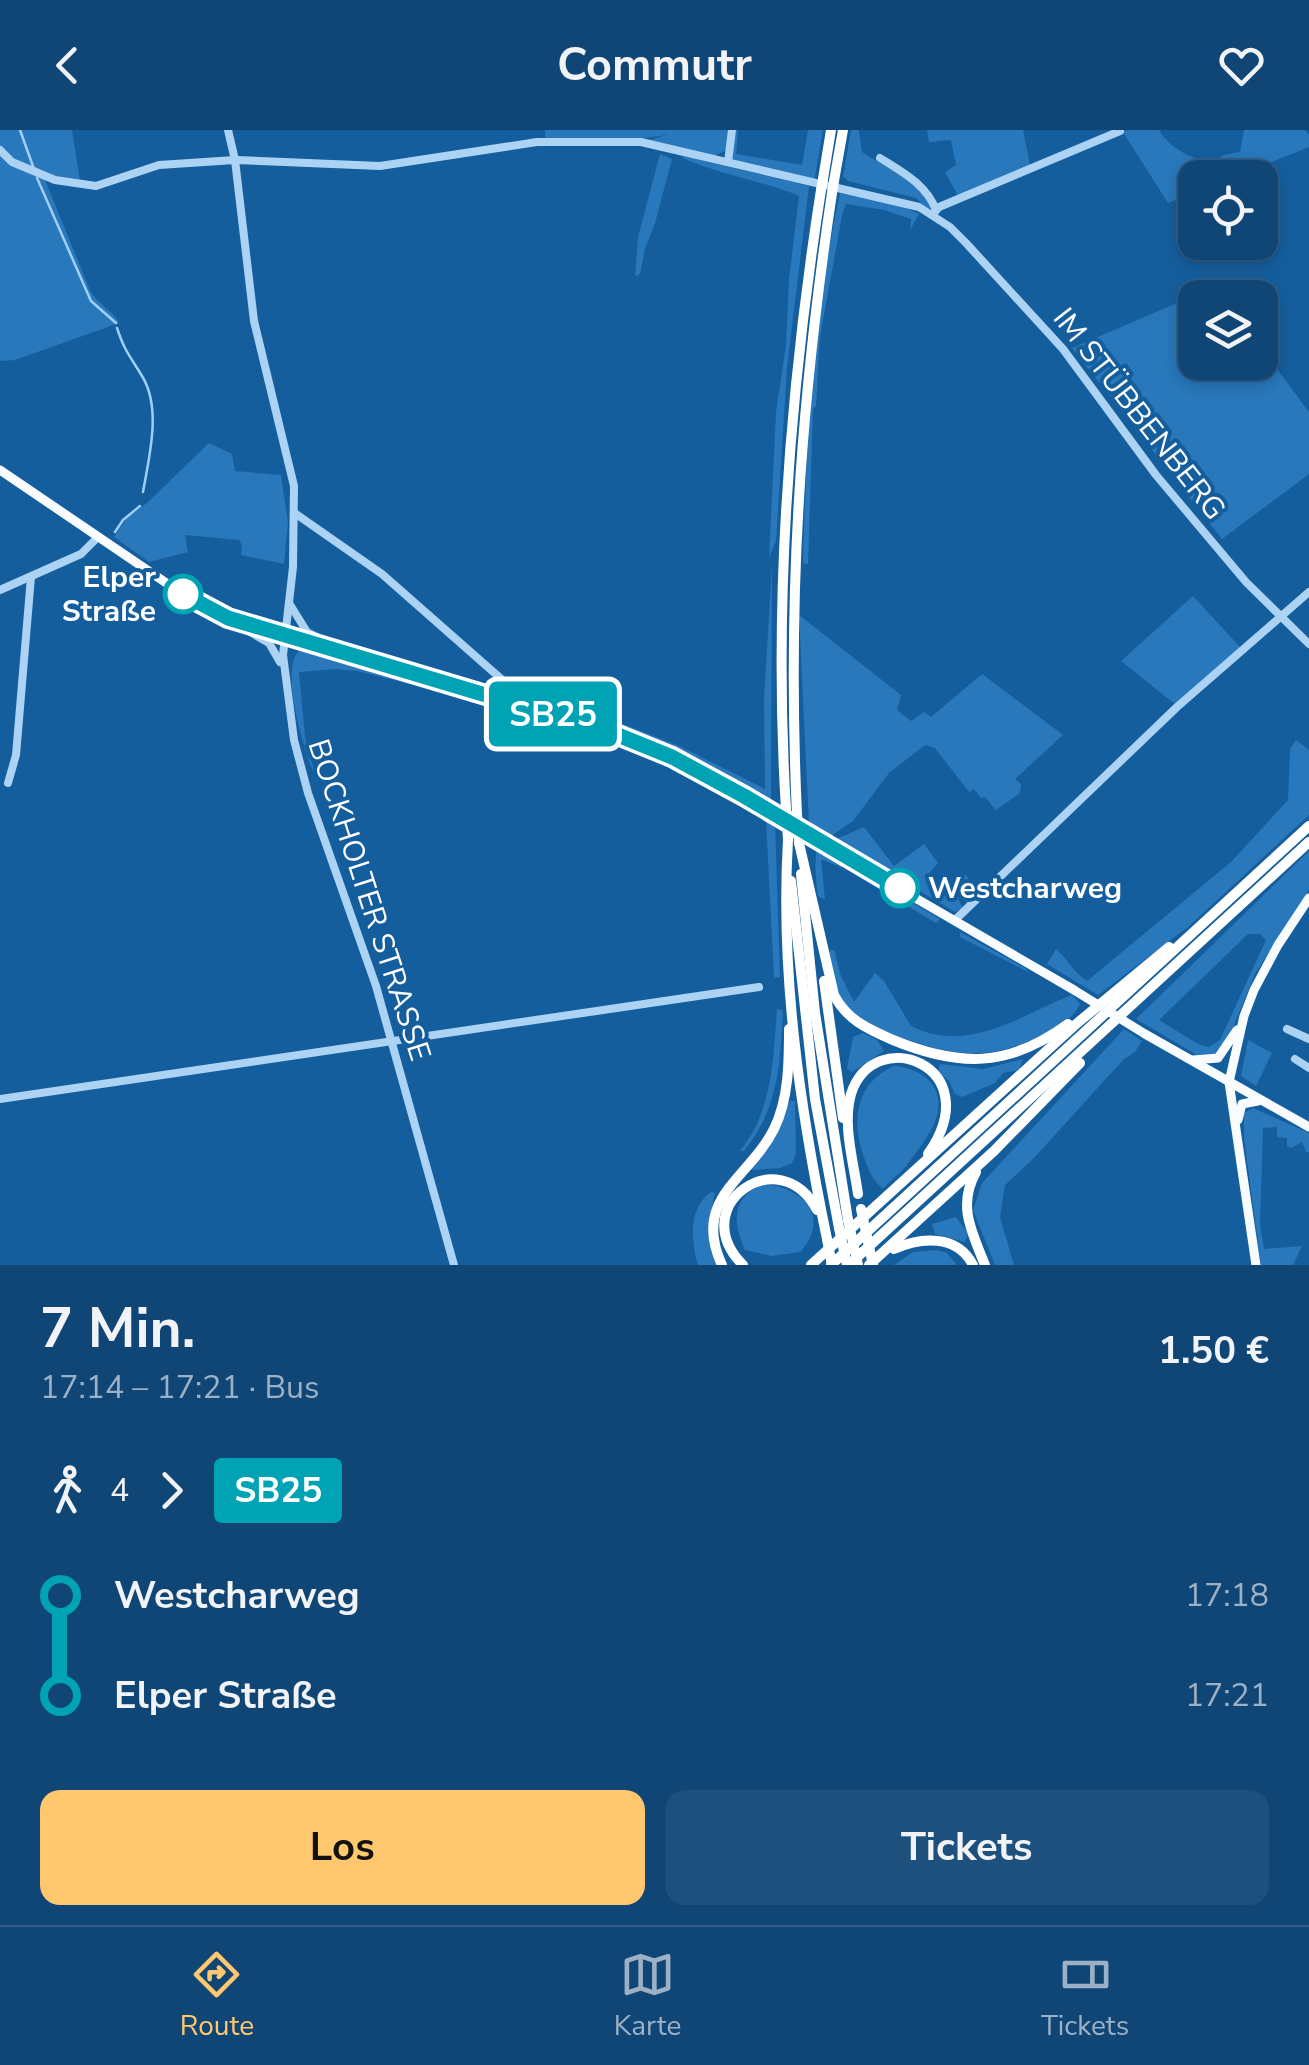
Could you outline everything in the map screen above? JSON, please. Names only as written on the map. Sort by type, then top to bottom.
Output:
[{"type":"highway","points":[[828,185],[831,130]]},
{"type":"highway","points":[[843,130],[828,185],[800,339],[785,511],[782,736],[792,812],[809,1054],[848,1265],[1309,842]]},
{"type":"highway","points":[[794,842],[785,914],[791,1002],[832,1265],[1309,826]]},
{"type":"highway","points":[[794,842],[834,995],[842,1011],[856,1023],[949,1059],[996,1058],[1026,1048],[1061,1029],[1120,988]]},
{"type":"highway","points":[[794,842],[814,1013],[858,1265]]},
{"type":"highway","points":[[808,1265],[1120,988],[1199,927]]},
{"type":"highway","points":[[823,955],[838,1088],[874,1262]]},
{"type":"highway","points":[[722,1265],[714,1245],[714,1215],[730,1183],[775,1126],[785,1094],[791,1002]]},
{"type":"highway","points":[[985,1265],[967,1221],[966,1198],[975,1174],[1113,1024]]},
{"type":"highway","points":[[858,1194],[848,1111],[851,1094],[866,1070],[890,1058],[911,1059],[929,1067],[947,1101],[942,1133],[916,1171]]},
{"type":"highway","points":[[874,1262],[994,1151]]},
{"type":"highway","points":[[742,1265],[725,1242],[723,1227],[730,1204],[753,1182],[792,1182],[812,1200],[823,1222]]},
{"type":"highway","points":[[874,1262],[911,1242],[930,1239],[951,1244],[964,1252],[973,1265]]},
{"type":"main road","points":[[0,470],[181,593],[228,618],[546,712],[672,757],[1261,1101],[1308,1124]]},
{"type":"main road","points":[[1190,1060],[1218,1058],[1244,1016],[1278,944],[1309,898]]},
{"type":"main road","points":[[1244,1016],[1229,1082],[1256,1265]]},
{"type":"main road","points":[[1238,1156],[1238,1110],[1246,1102],[1261,1101]]},
{"type":"street","name":"BOCKHOLTER STRASSE","points":[[228,130],[235,160],[250,300],[288,460],[296,514],[283,672],[294,740],[308,792],[376,986],[454,1265]]},
{"type":"street","points":[[728,162],[732,130]]},
{"type":"street","points":[[934,212],[1120,131]]},
{"type":"street","name":"IM STÜBBENBERG","points":[[0,150],[12,162],[54,180],[87,186],[158,165],[235,160],[380,166],[537,142],[641,142],[906,202],[934,212],[1063,349],[1156,476],[1246,582],[1309,644]]},
{"type":"street","name":"IM STÜBBENBERG","points":[[880,158],[915,181],[928,195],[934,212]]},
{"type":"street","points":[[296,514],[382,574],[507,684],[548,686],[546,712]]},
{"type":"street","points":[[0,590],[80,554],[98,538]]},
{"type":"street","points":[[8,783],[16,755],[31,576]]},
{"type":"street","points":[[955,920],[1177,707],[1278,615],[1309,592]]},
{"type":"street","points":[[289,603],[307,632],[341,653]]},
{"type":"street","points":[[228,618],[269,643],[283,672]]},
{"type":"street","points":[[0,1099],[759,987]]},
{"type":"street","points":[[1287,1029],[1309,1038]]},
{"type":"street","points":[[1295,1059],[1309,1068]]},
{"type":"shaded area","points":[[0,130],[72,130],[80,181],[43,175],[90,290],[119,323],[15,360],[0,361]]},
{"type":"shaded area","points":[[545,130],[729,130],[727,150],[714,156],[647,141],[669,134],[545,140]]},
{"type":"shaded area","points":[[734,130],[738,130],[736,154],[802,165],[808,130],[823,130],[814,182],[731,161]]},
{"type":"shaded area","points":[[851,130],[859,130],[862,152],[917,186],[932,203],[929,210],[916,198],[848,181],[843,176]]},
{"type":"shaded area","points":[[927,130],[1023,130],[1030,165],[958,196],[945,172],[956,165],[951,140],[929,142]]},
{"type":"shaded area","points":[[1159,130],[1169,143],[1201,160],[1178,160],[1178,199],[1168,203],[1123,132]]},
{"type":"shaded area","points":[[1244,130],[1305,130],[1309,147],[1276,160],[1217,160],[1240,152]]},
{"type":"shaded area","points":[[660,154],[672,159],[640,274],[635,276],[638,237]]},
{"type":"shaded area","points":[[683,156],[809,186],[787,368],[776,541],[769,557],[776,412],[799,196],[711,169]]},
{"type":"shaded area","points":[[840,193],[902,206],[919,214],[910,230],[911,219],[884,210],[846,204],[842,215],[820,337],[813,409],[808,564],[803,563],[813,377]]},
{"type":"shaded area","points":[[1178,303],[1178,380],[1278,380],[1278,370],[1309,412],[1309,474],[1222,539],[1072,348]]},
{"type":"shaded area","points":[[209,443],[232,454],[235,471],[281,475],[288,522],[284,564],[241,555],[239,540],[185,535],[188,552],[149,562],[114,537],[127,518]]},
{"type":"shaded area","points":[[772,564],[771,801],[656,740],[611,725],[610,719],[677,745],[765,789],[764,699]]},
{"type":"shaded area","points":[[1193,596],[1240,647],[1176,705],[1121,661]]},
{"type":"shaded area","points":[[799,615],[901,695],[897,710],[911,721],[924,712],[931,717],[982,674],[1063,735],[1015,779],[1021,784],[1020,793],[996,810],[974,789],[969,792],[935,748],[925,745],[889,773],[853,821],[831,836],[809,824]]},
{"type":"shaded area","points":[[300,650],[508,708],[357,671],[299,672],[305,737],[318,784],[301,736],[293,694],[294,660]]},
{"type":"shaded area","points":[[1296,740],[1309,750],[1309,815],[1188,927],[1098,995],[1047,964],[1056,949],[1087,981],[1231,862],[1288,800],[1290,749]]},
{"type":"shaded area","points":[[766,820],[775,824],[780,977],[774,978]]},
{"type":"shaded area","points":[[864,827],[894,866],[924,844],[938,863],[929,873],[947,891],[965,874],[980,892],[967,904],[961,896],[958,899],[963,908],[955,912],[834,840]]},
{"type":"shaded area","points":[[817,848],[842,863],[842,868],[821,859],[825,900],[818,896]]},
{"type":"shaded area","points":[[1309,851],[1309,890],[1255,974],[1218,1053],[1197,1055],[1136,1019]],"holes":[[[1248,934],[1260,934],[1266,940],[1220,1040],[1209,1047],[1198,1044],[1159,1020]]]},
{"type":"shaded area","points":[[854,869],[940,919],[936,923],[854,874]]},
{"type":"shaded area","points":[[960,932],[1025,968],[1030,973],[960,937]]},
{"type":"shaded area","points":[[831,950],[854,1002],[875,973],[911,1026],[932,1034],[953,1036],[994,1029],[1072,995],[1080,1004],[1061,1024],[1029,1041],[980,1053],[947,1051],[882,1031],[856,1016],[837,988],[828,954]]},
{"type":"shaded area","points":[[777,1009],[783,1010],[776,1085],[756,1135],[740,1151],[765,1101]]},
{"type":"shaded area","points":[[1124,1029],[1142,1041],[1135,1052],[1005,1185],[1000,1217],[1014,1265],[995,1265],[973,1210],[982,1183]]},
{"type":"shaded area","points":[[863,1033],[877,1040],[884,1051],[852,1072],[847,1069],[853,1037]]},
{"type":"shaded area","points":[[1248,1040],[1272,1053],[1256,1086],[1241,1076]]},
{"type":"shaded area","points":[[1023,1059],[1019,1070],[1003,1073],[995,1083],[962,1097],[938,1072],[940,1064],[983,1069]]},
{"type":"shaded area","points":[[894,1066],[914,1071],[930,1081],[939,1108],[923,1143],[883,1189],[865,1159],[859,1141],[858,1115],[860,1102],[872,1081]]},
{"type":"shaded area","points":[[790,1101],[795,1101],[796,1154],[792,1163],[752,1170]]},
{"type":"shaded area","points":[[1253,1108],[1309,1133],[1306,1152],[1302,1142],[1287,1146],[1287,1138],[1277,1137],[1277,1127],[1263,1128],[1260,1224],[1264,1249],[1302,1246],[1293,1265],[1261,1265],[1244,1139],[1244,1113]]},
{"type":"shaded area","points":[[761,1184],[789,1190],[808,1205],[813,1226],[800,1252],[772,1256],[745,1250],[737,1212],[744,1197]]},
{"type":"shaded area","points":[[711,1192],[715,1193],[710,1239],[717,1265],[698,1265],[693,1236],[695,1216]]},
{"type":"shaded area","points":[[956,1217],[968,1234],[965,1242],[935,1234],[932,1224]]},
{"type":"shaded area","points":[[913,1252],[947,1253],[957,1265],[894,1265]]},
{"type":"waterway","points":[[20,130],[34,169]]},
{"type":"waterway","points":[[37,178],[91,301],[116,323]]},
{"type":"waterway","points":[[117,328],[148,389],[151,403],[151,448],[143,492]]},
{"type":"waterway","points":[[115,532],[140,506]]},
{"type":"bus line","name":"SB25","points":[[183,594],[228,618],[564,716],[672,757],[900,888]]},
{"type":"place","name":"Elper Straße","points":[[183,594]]},
{"type":"place","name":"Westcharweg","points":[[900,888]]}]
